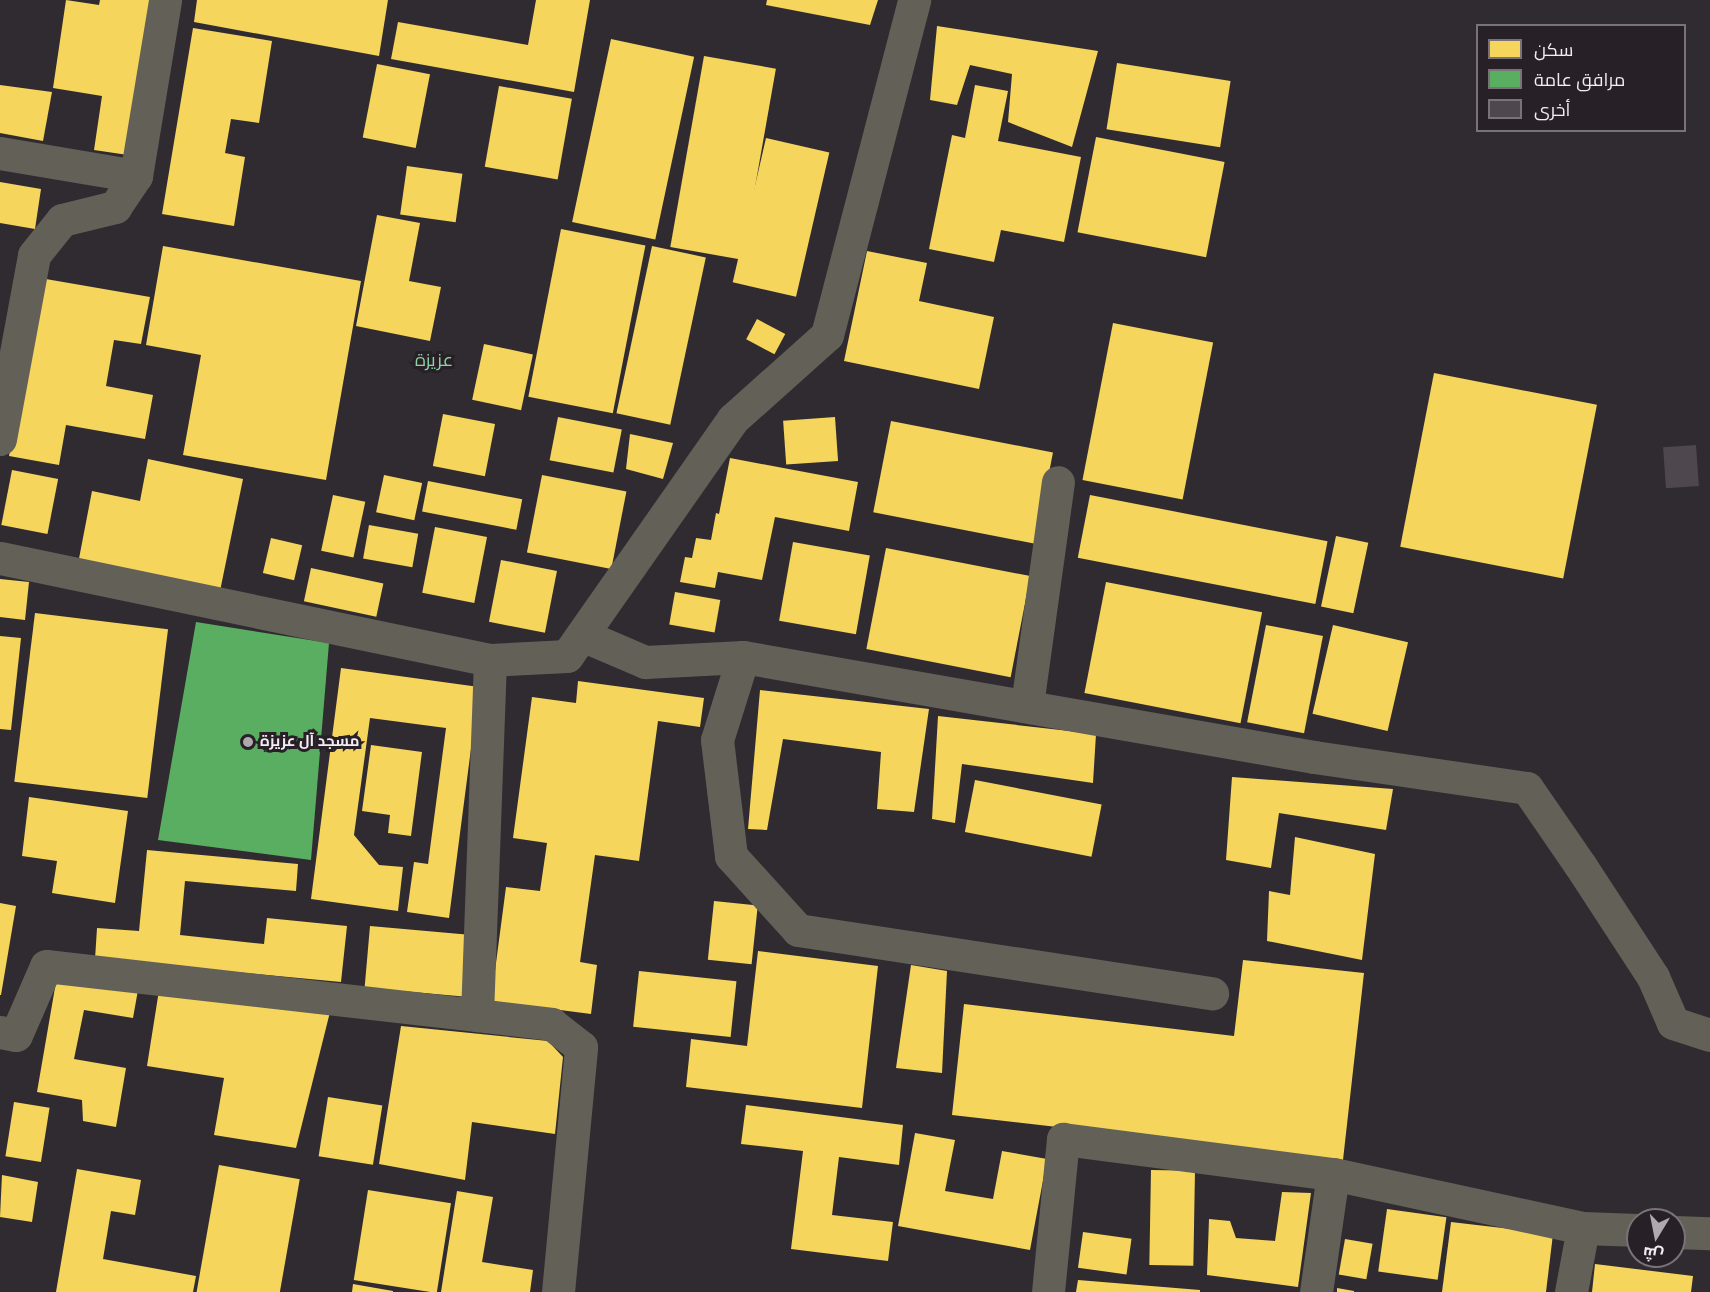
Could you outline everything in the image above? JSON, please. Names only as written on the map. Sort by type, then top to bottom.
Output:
[{"type":"street","points":[[0,439],[34,255],[62,220],[115,207],[136,176],[165,0]]},
{"type":"street","points":[[0,558],[490,660],[567,657],[733,418],[828,335],[914,0]]},
{"type":"street","points":[[0,153],[136,176]]},
{"type":"street","points":[[1026,705],[1058,482]]},
{"type":"street","points":[[582,636],[645,662],[743,657],[1314,757],[1527,788],[1653,977],[1673,1023],[1710,1035]]},
{"type":"street","points":[[743,657],[717,740],[731,856],[798,930],[1212,993]]},
{"type":"street","points":[[477,1015],[490,660]]},
{"type":"street","points":[[0,1032],[16,1035],[46,966],[552,1024],[581,1047],[558,1292]]},
{"type":"street","points":[[1048,1292],[1063,1139],[1333,1174],[1582,1227],[1626,1229]]},
{"type":"street","points":[[1316,1292],[1333,1174]]},
{"type":"street","points":[[1570,1292],[1582,1227]]},
{"type":"street","points":[[1686,1232],[1710,1233]]},
{"type":"building: سكن","points":[[66,0],[99,5],[100,0],[151,0],[128,155],[94,150],[102,96],[53,88]]},
{"type":"building: سكن","points":[[197,0],[388,0],[379,56],[194,22]]},
{"type":"building: سكن","points":[[536,0],[590,0],[574,92],[391,59],[398,22],[528,45]]},
{"type":"building: سكن","points":[[767,0],[878,0],[870,25],[766,5]]},
{"type":"building: سكن","points":[[937,26],[1098,51],[1072,147],[1008,122],[1012,74],[970,65],[957,105],[930,100]]},
{"type":"building: سكن","points":[[193,28],[272,41],[259,123],[231,119],[225,153],[245,157],[234,226],[162,214]]},
{"type":"building: سكن","points":[[611,39],[694,57],[655,240],[572,222]]},
{"type":"building: سكن","points":[[704,56],[776,69],[742,260],[670,247]]},
{"type":"building: سكن","points":[[1117,63],[1231,81],[1220,147],[1107,129]]},
{"type":"building: سكن","points":[[377,64],[430,74],[416,148],[363,138]]},
{"type":"building: سكن","points":[[0,85],[52,92],[43,141],[0,133]]},
{"type":"building: سكن","points":[[975,85],[1008,91],[998,141],[1081,157],[1064,242],[1001,230],[994,262],[929,249],[952,135],[965,138]]},
{"type":"building: سكن","points":[[499,86],[572,99],[558,180],[485,167]]},
{"type":"building: سكن","points":[[1096,137],[1225,162],[1206,257],[1077,232]]},
{"type":"building: سكن","points":[[766,138],[829,153],[796,297],[733,282]]},
{"type":"building: سكن","points":[[407,166],[462,174],[456,222],[400,215]]},
{"type":"building: سكن","points":[[0,182],[41,189],[35,229],[0,223]]},
{"type":"building: سكن","points":[[377,215],[420,223],[409,281],[441,287],[430,341],[356,326]]},
{"type":"building: سكن","points":[[561,229],[645,245],[613,413],[528,397]]},
{"type":"building: سكن","points":[[163,246],[361,281],[326,480],[183,455],[201,355],[146,345]]},
{"type":"building: سكن","points":[[652,246],[706,257],[670,425],[616,413]]},
{"type":"building: سكن","points":[[867,251],[927,263],[919,301],[994,317],[979,389],[844,361]]},
{"type":"building: سكن","points":[[40,278],[150,297],[141,344],[114,340],[106,386],[153,395],[145,439],[66,425],[59,465],[9,456]]},
{"type":"building: سكن","points":[[757,319],[785,334],[774,354],[746,339]]},
{"type":"building: سكن","points":[[1113,323],[1213,342],[1183,500],[1082,480]]},
{"type":"building: سكن","points":[[484,344],[533,354],[521,410],[472,400]]},
{"type":"building: سكن","points":[[1434,373],[1597,405],[1563,578],[1400,547]]},
{"type":"building: سكن","points":[[443,414],[495,424],[485,476],[433,466]]},
{"type":"building: سكن","points":[[558,417],[622,429],[613,473],[550,460]]},
{"type":"building: سكن","points":[[835,417],[838,461],[786,465],[783,421]]},
{"type":"building: سكن","points":[[891,421],[1053,452],[1035,544],[873,512]]},
{"type":"building: سكن","points":[[630,434],[673,443],[663,479],[626,469]]},
{"type":"building: سكن","points":[[730,458],[858,482],[849,531],[775,517],[762,580],[718,572],[715,588],[680,582],[685,557],[692,558],[696,538],[711,540],[716,513],[719,514]]},
{"type":"building: سكن","points":[[148,459],[243,479],[219,596],[77,569],[92,491],[140,501]]},
{"type":"building: سكن","points":[[12,470],[58,479],[47,534],[1,525]]},
{"type":"building: سكن","points":[[384,475],[422,483],[414,520],[376,512]]},
{"type":"building: سكن","points":[[542,475],[626,491],[611,569],[527,553]]},
{"type":"building: سكن","points":[[428,481],[522,499],[516,530],[422,511]]},
{"type":"building: سكن","points":[[333,495],[365,502],[353,558],[321,551]]},
{"type":"building: سكن","points":[[1090,495],[1328,541],[1315,604],[1078,558]]},
{"type":"building: سكن","points":[[369,525],[418,534],[412,567],[363,558]]},
{"type":"building: سكن","points":[[435,527],[487,537],[474,603],[422,593]]},
{"type":"building: سكن","points":[[1336,536],[1368,543],[1353,613],[1321,606]]},
{"type":"building: سكن","points":[[271,538],[302,545],[294,580],[263,573]]},
{"type":"building: سكن","points":[[793,542],[870,556],[856,634],[779,621]]},
{"type":"building: سكن","points":[[886,548],[1030,576],[1011,677],[866,649]]},
{"type":"building: سكن","points":[[501,560],[557,571],[545,633],[489,622]]},
{"type":"building: سكن","points":[[311,568],[383,583],[376,617],[304,601]]},
{"type":"building: سكن","points":[[0,579],[29,582],[25,620],[0,617]]},
{"type":"building: سكن","points":[[1106,582],[1262,612],[1241,723],[1084,693]]},
{"type":"building: سكن","points":[[675,592],[720,600],[715,632],[669,624]]},
{"type":"building: سكن","points":[[35,613],[168,629],[147,798],[14,782]]},
{"type":"building: سكن","points":[[1266,625],[1323,636],[1304,733],[1247,722]]},
{"type":"building: سكن","points":[[1333,625],[1408,642],[1388,731],[1313,714]]},
{"type":"building: سكن","points":[[0,636],[21,638],[11,730],[0,729]]},
{"type":"building: سكن","points":[[341,668],[479,687],[449,918],[407,912],[414,862],[428,864],[446,728],[370,718],[354,835],[379,865],[403,867],[398,911],[311,899]]},
{"type":"building: سكن","points":[[578,681],[704,698],[700,727],[658,721],[639,861],[595,855],[580,962],[597,965],[591,1014],[491,1001],[506,887],[540,891],[547,843],[513,838],[532,697],[576,703]]},
{"type":"building: سكن","points":[[760,690],[929,709],[914,812],[877,809],[881,752],[783,739],[767,830],[748,829]]},
{"type":"building: سكن","points":[[938,716],[1096,734],[1093,783],[962,764],[955,823],[932,819]]},
{"type":"building: سكن","points":[[371,745],[422,752],[411,836],[388,833],[390,815],[362,811]]},
{"type":"building: سكن","points":[[1232,777],[1393,789],[1386,830],[1279,813],[1271,868],[1226,860]]},
{"type":"building: سكن","points":[[975,780],[1102,805],[1092,857],[965,832]]},
{"type":"building: سكن","points":[[29,797],[128,811],[115,903],[52,893],[57,861],[22,856]]},
{"type":"building: سكن","points":[[1295,837],[1375,854],[1362,960],[1267,941],[1269,891],[1290,895]]},
{"type":"building: سكن","points":[[147,850],[298,864],[296,891],[185,881],[180,935],[264,944],[267,918],[347,926],[341,982],[95,959],[97,928],[139,931]]},
{"type":"building: سكن","points":[[714,901],[758,906],[752,964],[708,960]]},
{"type":"building: سكن","points":[[0,903],[16,906],[1,995],[0,995]]},
{"type":"building: سكن","points":[[370,926],[469,935],[463,996],[365,988]]},
{"type":"building: سكن","points":[[758,951],[878,966],[862,1108],[686,1087],[691,1039],[747,1046]]},
{"type":"building: سكن","points":[[1243,960],[1364,973],[1343,1160],[952,1115],[964,1004],[1234,1036]]},
{"type":"building: سكن","points":[[911,965],[947,971],[942,1073],[896,1068]]},
{"type":"building: سكن","points":[[639,971],[736,981],[731,1037],[633,1027]]},
{"type":"building: سكن","points":[[57,976],[138,990],[133,1018],[84,1010],[74,1059],[126,1068],[116,1127],[83,1121],[82,1100],[37,1092]]},
{"type":"building: سكن","points":[[160,984],[330,1012],[296,1148],[214,1135],[224,1078],[147,1066]]},
{"type":"building: سكن","points":[[401,1026],[548,1041],[563,1057],[555,1134],[472,1122],[465,1180],[379,1164]]},
{"type":"building: سكن","points":[[328,1097],[382,1106],[373,1165],[319,1156]]},
{"type":"building: سكن","points":[[14,1102],[50,1108],[41,1162],[5,1156]]},
{"type":"building: سكن","points":[[746,1105],[903,1125],[899,1165],[839,1157],[832,1215],[893,1222],[888,1261],[791,1249],[803,1151],[741,1144]]},
{"type":"building: سكن","points":[[915,1133],[955,1140],[945,1191],[993,1199],[1002,1151],[1047,1159],[1030,1250],[898,1226]]},
{"type":"building: سكن","points":[[219,1165],[300,1179],[280,1292],[197,1292]]},
{"type":"building: سكن","points":[[77,1169],[141,1180],[135,1215],[111,1211],[103,1259],[196,1276],[193,1292],[56,1292]]},
{"type":"building: سكن","points":[[1151,1170],[1195,1171],[1193,1266],[1149,1265]]},
{"type":"building: سكن","points":[[2,1175],[38,1182],[32,1222],[0,1217]]},
{"type":"building: سكن","points":[[368,1190],[451,1203],[437,1292],[354,1280]]},
{"type":"building: سكن","points":[[457,1191],[493,1197],[482,1262],[533,1270],[530,1292],[441,1292]]},
{"type":"building: سكن","points":[[1282,1192],[1311,1193],[1298,1287],[1207,1275],[1209,1219],[1230,1221],[1236,1238],[1275,1241]]},
{"type":"building: سكن","points":[[1387,1209],[1446,1217],[1438,1280],[1378,1271]]},
{"type":"building: سكن","points":[[1451,1222],[1553,1234],[1546,1292],[1442,1292]]},
{"type":"building: سكن","points":[[1083,1232],[1132,1239],[1127,1274],[1078,1268]]},
{"type":"building: سكن","points":[[1345,1239],[1373,1244],[1366,1279],[1339,1274]]},
{"type":"building: سكن","points":[[1595,1264],[1693,1276],[1691,1292],[1592,1292]]},
{"type":"building: سكن","points":[[1078,1280],[1200,1290],[1200,1292],[1076,1292]]},
{"type":"building: سكن","points":[[353,1284],[393,1291],[393,1292],[352,1292]]},
{"type":"building: سكن","points":[[1337,1288],[1354,1291],[1354,1292],[1337,1292]]},
{"type":"building: مرافق عامة","name":"مسجد آل عزيزة","points":[[196,622],[329,643],[311,860],[158,840]]},
{"type":"building: أخرى","points":[[1696,445],[1699,486],[1666,488],[1663,447]]},
{"type":"place","name":"مسجد آل عزيزة","points":[[248,742]]},
{"type":"district","name":"عزيزة","points":[[434,360]]}]
